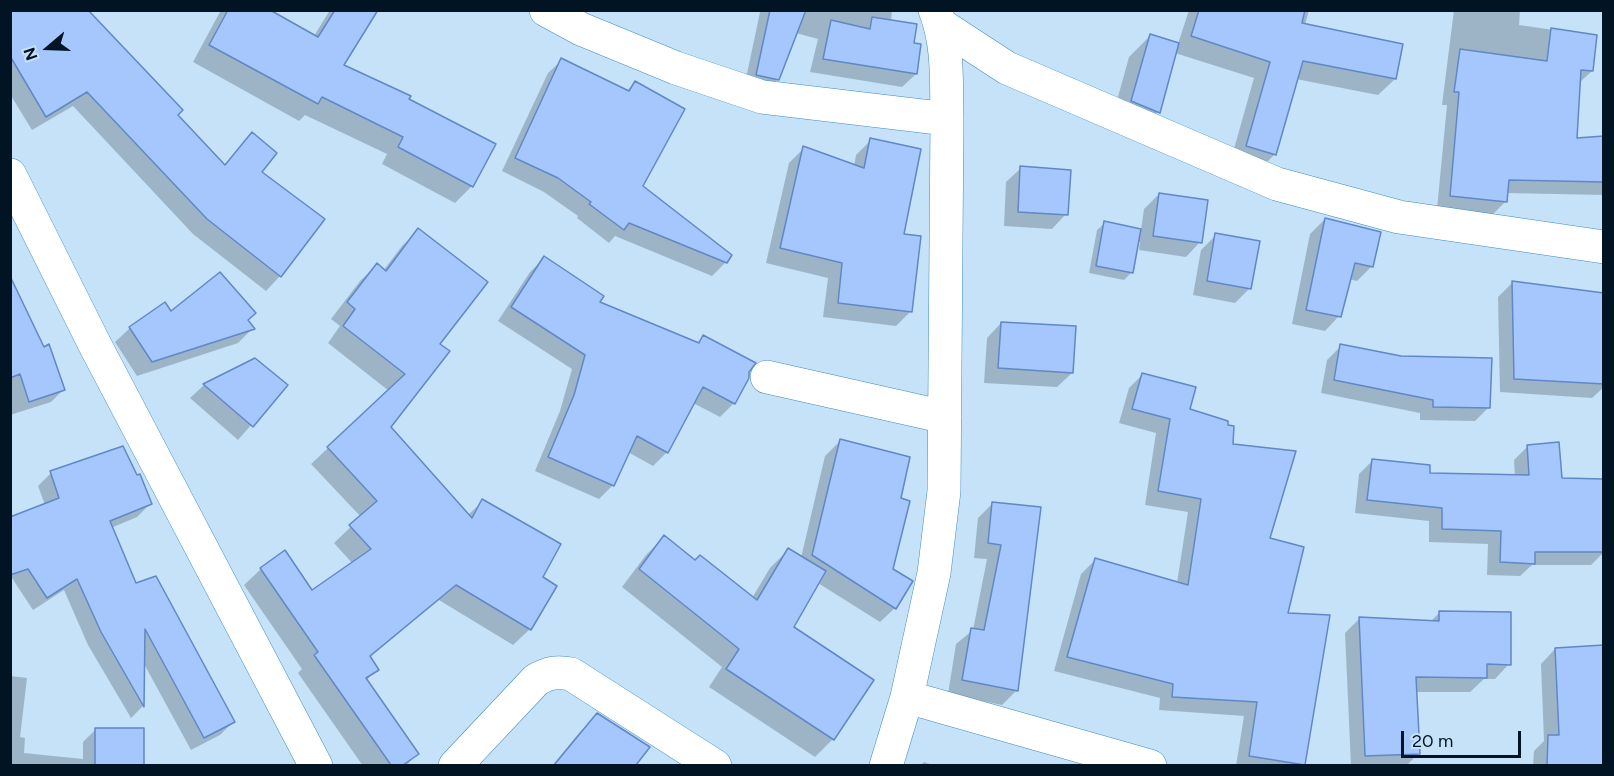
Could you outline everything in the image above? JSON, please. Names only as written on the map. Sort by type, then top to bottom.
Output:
[{"type":"street","points":[[546,10],[581,29],[676,68],[762,97],[947,119]]},
{"type":"street","points":[[886,765],[908,697],[934,573],[945,491],[947,119],[946,60],[938,17]]},
{"type":"street","points":[[938,17],[1007,68],[1277,184],[1399,217],[1604,247]]},
{"type":"street","points":[[10,175],[95,345],[316,765]]},
{"type":"street","points":[[767,377],[945,417]]},
{"type":"street","points":[[455,765],[536,680],[559,671],[571,674],[715,765]]},
{"type":"street","points":[[908,697],[1150,765]]},
{"type":"building","points":[[10,10],[88,10],[183,110],[178,115],[225,165],[252,132],[277,153],[262,172],[325,219],[281,277],[207,219],[87,92],[46,117],[10,56]]},
{"type":"building","points":[[228,10],[270,10],[318,37],[335,10],[378,10],[344,65],[411,96],[409,99],[496,144],[473,187],[398,147],[403,137],[322,97],[318,104],[209,45]]},
{"type":"building","points":[[770,10],[806,10],[779,80],[756,75]]},
{"type":"building","points":[[1199,10],[1305,10],[1302,23],[1403,44],[1396,79],[1303,61],[1276,155],[1246,146],[1270,62],[1191,36]]},
{"type":"building","points":[[872,17],[917,24],[914,43],[921,44],[917,74],[823,59],[831,20],[870,29]]},
{"type":"building","points":[[1551,28],[1597,35],[1593,71],[1581,70],[1577,138],[1604,136],[1604,182],[1509,180],[1507,202],[1450,196],[1459,92],[1454,92],[1460,49],[1547,61]]},
{"type":"building","points":[[1150,34],[1179,43],[1160,113],[1131,101]]},
{"type":"building","points":[[561,58],[629,91],[635,81],[685,109],[643,186],[732,255],[727,263],[629,223],[624,230],[558,178],[515,158]]},
{"type":"building","points":[[870,138],[921,149],[904,234],[921,236],[912,312],[838,303],[842,263],[780,248],[803,146],[864,168]]},
{"type":"building","points":[[1020,166],[1071,170],[1068,215],[1018,212]]},
{"type":"building","points":[[1159,193],[1208,200],[1202,243],[1153,236]]},
{"type":"building","points":[[1325,218],[1381,232],[1373,267],[1355,263],[1341,317],[1306,310]]},
{"type":"building","points":[[1104,221],[1141,229],[1133,273],[1096,266]]},
{"type":"building","points":[[418,228],[488,282],[440,344],[450,351],[391,427],[472,518],[482,499],[561,544],[543,577],[557,586],[531,630],[456,585],[370,656],[379,670],[366,678],[419,754],[403,765],[391,765],[314,655],[318,652],[260,568],[285,550],[312,590],[371,549],[349,525],[377,501],[327,447],[405,374],[343,326],[355,309],[347,302],[377,263],[386,271]]},
{"type":"building","points":[[1215,233],[1260,241],[1251,289],[1207,281]]},
{"type":"building","points":[[544,256],[604,296],[600,302],[699,343],[703,335],[756,363],[749,372],[749,378],[735,404],[703,387],[668,453],[637,436],[614,486],[548,457],[574,395],[585,355],[511,307]]},
{"type":"building","points":[[220,272],[256,313],[248,320],[255,329],[152,362],[129,327],[165,302],[171,311]]},
{"type":"building","points":[[10,276],[44,347],[49,344],[65,390],[29,402],[20,374],[10,378]]},
{"type":"building","points":[[1512,281],[1604,293],[1604,384],[1514,379]]},
{"type":"building","points":[[1001,322],[1076,326],[1073,373],[998,368]]},
{"type":"building","points":[[1340,344],[1401,356],[1492,358],[1490,408],[1433,407],[1433,400],[1334,380]]},
{"type":"building","points":[[255,358],[288,385],[253,427],[203,384]]},
{"type":"building","points":[[1142,373],[1196,387],[1190,409],[1228,421],[1228,425],[1234,426],[1233,444],[1296,451],[1270,538],[1304,547],[1288,613],[1330,615],[1305,765],[1249,756],[1257,702],[1172,697],[1173,684],[1067,657],[1095,558],[1188,585],[1201,499],[1158,491],[1170,419],[1132,409]]},
{"type":"building","points":[[840,439],[910,457],[901,498],[910,501],[893,569],[913,581],[896,609],[812,555]]},
{"type":"building","points":[[1559,442],[1562,478],[1604,479],[1604,552],[1535,552],[1535,564],[1500,562],[1501,531],[1442,529],[1442,508],[1367,500],[1372,459],[1430,465],[1430,473],[1529,475],[1527,445]]},
{"type":"building","points":[[123,446],[137,475],[140,474],[152,504],[110,521],[136,583],[156,576],[235,722],[204,738],[145,629],[144,707],[101,632],[77,579],[47,598],[28,569],[10,575],[10,517],[59,498],[50,471]]},
{"type":"building","points":[[992,502],[1041,507],[1018,691],[962,680],[971,628],[984,630],[1001,545],[988,543]]},
{"type":"building","points":[[664,535],[695,560],[700,555],[757,600],[788,548],[826,571],[794,627],[874,680],[834,740],[726,669],[739,649],[639,569]]},
{"type":"building","points":[[1439,611],[1511,612],[1511,665],[1487,664],[1487,678],[1416,677],[1420,754],[1365,756],[1359,617],[1439,621]]},
{"type":"building","points":[[1604,645],[1604,765],[1547,765],[1548,735],[1559,735],[1555,648]]},
{"type":"building","points":[[597,713],[650,747],[636,765],[554,765]]},
{"type":"building","points":[[95,728],[144,728],[144,765],[95,765]]}]
